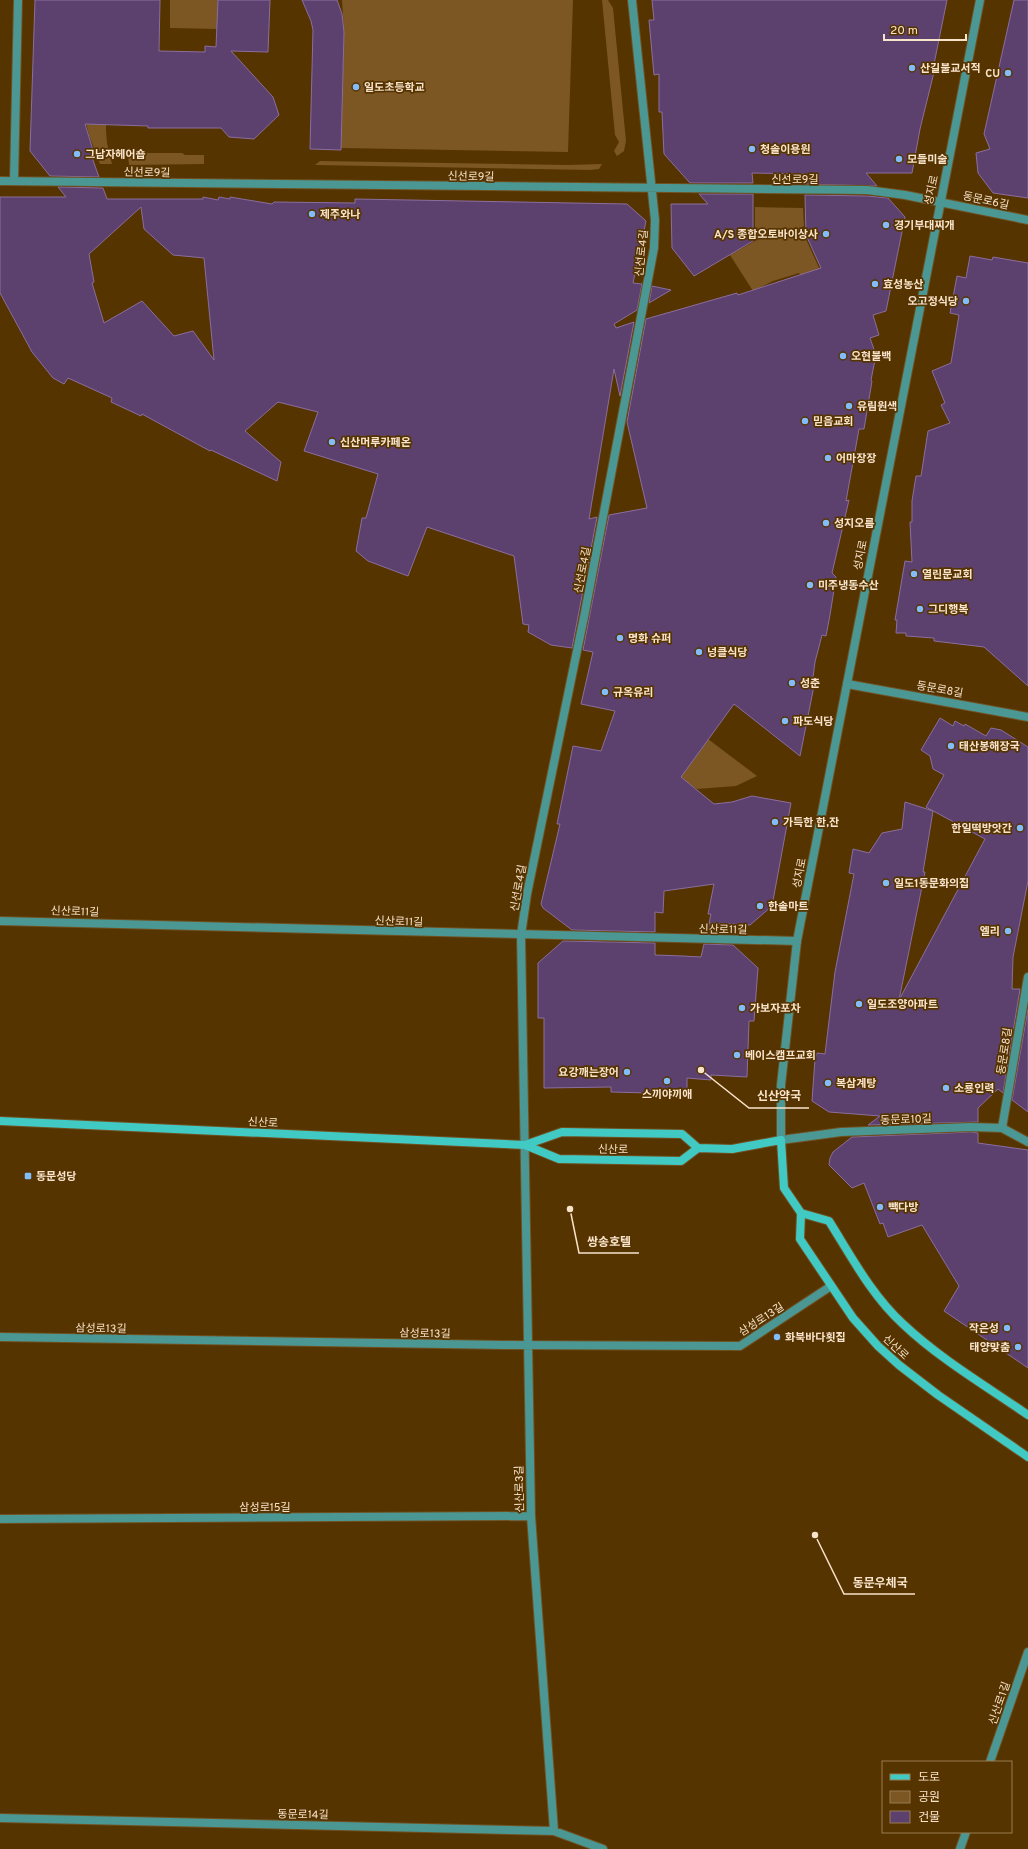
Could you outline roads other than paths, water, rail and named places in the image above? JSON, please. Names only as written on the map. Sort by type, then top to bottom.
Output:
[{"type":"main road","name":"신산로","points":[[0,1120],[525,1145],[559,1158],[681,1161],[698,1148],[682,1134],[562,1132],[525,1145]]},
{"type":"main road","points":[[698,1148],[732,1149],[781,1140],[784,1188],[801,1213]]},
{"type":"main road","name":"신산로","points":[[1028,1415],[926,1343],[902,1324],[876,1293],[829,1220],[801,1213],[800,1239],[860,1326],[878,1346],[899,1365],[938,1395],[1028,1457]]},
{"type":"street","points":[[14,181],[18,0]]},
{"type":"street","name":"신선로4길","points":[[525,1145],[521,936],[527,894],[585,612],[652,266],[655,220],[632,0]]},
{"type":"street","name":"성지로","points":[[781,1140],[780,1085],[797,941],[980,0]]},
{"type":"street","name":"신선로9길","points":[[0,181],[652,189],[866,190],[905,195],[940,202]]},
{"type":"street","name":"동문로6길","points":[[940,202],[1028,220]]},
{"type":"street","name":"동문로8길","points":[[848,684],[1028,716]]},
{"type":"street","name":"신산로11길","points":[[0,921],[521,936],[797,941]]},
{"type":"street","name":"동문로8길","points":[[1002,1128],[1028,977]]},
{"type":"street","name":"동문로10길","points":[[781,1140],[841,1132],[971,1127],[1002,1128],[1028,1142]]},
{"type":"street","name":"신산로3길","points":[[525,1145],[524,1190],[529,1345],[531,1516],[554,1831]]},
{"type":"street","name":"삼성로13길","points":[[0,1337],[529,1345],[740,1346],[831,1286]]},
{"type":"street","name":"삼성로15길","points":[[0,1519],[531,1516]]},
{"type":"street","name":"신산로1길","points":[[990,1761],[1028,1652]]},
{"type":"street","name":"동문로14길","points":[[0,1818],[554,1831],[603,1849]]},
{"type":"street","points":[[960,1849],[966,1833]]},
{"type":"place","name":"산길불교서적","points":[[912,68]]},
{"type":"place","name":"CU","points":[[1008,73]]},
{"type":"place","name":"일도초등학교","points":[[356,87]]},
{"type":"place","name":"청솔이용원","points":[[752,149]]},
{"type":"place","name":"그남자헤어숍","points":[[77,154]]},
{"type":"place","name":"모들미술","points":[[899,159]]},
{"type":"place","name":"제주와나","points":[[312,214]]},
{"type":"place","name":"경기부대찌개","points":[[886,225]]},
{"type":"place","name":"A/S 종합오토바이상사","points":[[826,234]]},
{"type":"place","name":"효성농산","points":[[875,284]]},
{"type":"place","name":"오고정식당","points":[[966,301]]},
{"type":"place","name":"오현불백","points":[[843,356]]},
{"type":"place","name":"유림원색","points":[[849,406]]},
{"type":"place","name":"믿음교회","points":[[805,421]]},
{"type":"place","name":"신산머루카페온","points":[[332,442]]},
{"type":"place","name":"어마장장","points":[[828,458]]},
{"type":"place","name":"성지오름","points":[[826,523]]},
{"type":"place","name":"열린문교회","points":[[914,574]]},
{"type":"place","name":"미주냉동수산","points":[[810,585]]},
{"type":"place","name":"그디행복","points":[[920,609]]},
{"type":"place","name":"명화 슈퍼","points":[[620,638]]},
{"type":"place","name":"넝클식당","points":[[699,652]]},
{"type":"place","name":"성춘","points":[[792,683]]},
{"type":"place","name":"규옥유리","points":[[605,692]]},
{"type":"place","name":"파도식당","points":[[785,721]]},
{"type":"place","name":"태산봉해장국","points":[[951,746]]},
{"type":"place","name":"가득한 한,잔","points":[[775,822]]},
{"type":"place","name":"한일떡방앗간","points":[[1020,828]]},
{"type":"place","name":"일도1동문화의집","points":[[886,883]]},
{"type":"place","name":"한솔마트","points":[[760,906]]},
{"type":"place","name":"엘리","points":[[1008,931]]},
{"type":"place","name":"일도조양아파트","points":[[859,1004]]},
{"type":"place","name":"가보자포차","points":[[742,1008]]},
{"type":"place","name":"베이스캠프교회","points":[[737,1055]]},
{"type":"place","name":"신산약국","points":[[701,1070]]},
{"type":"place","name":"요강깨는장어","points":[[627,1072]]},
{"type":"place","name":"스끼야끼애","points":[[667,1081]]},
{"type":"place","name":"복삼계탕","points":[[828,1083]]},
{"type":"place","name":"소룡인력","points":[[946,1088]]},
{"type":"place","name":"동문성당","points":[[28,1176]]},
{"type":"place","name":"빽다방","points":[[880,1207]]},
{"type":"place","name":"쌍송호텔","points":[[570,1209]]},
{"type":"place","name":"작은성","points":[[1007,1328]]},
{"type":"place","name":"화북바다횟집","points":[[777,1337]]},
{"type":"place","name":"태양맞춤","points":[[1018,1347]]},
{"type":"place","name":"동문우체국","points":[[815,1535]]}]
